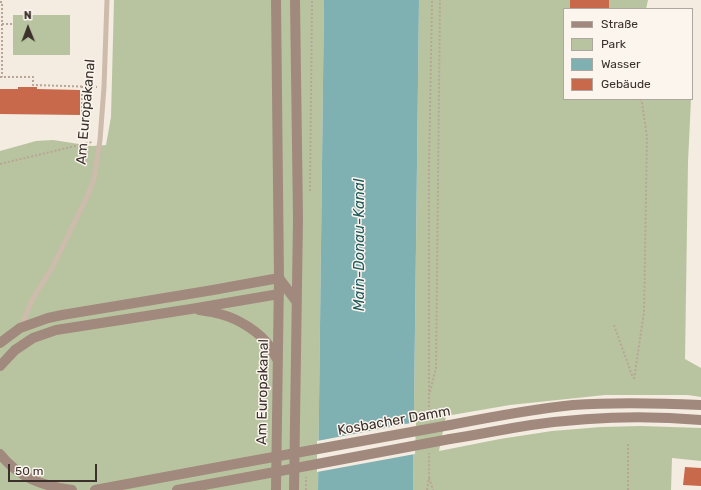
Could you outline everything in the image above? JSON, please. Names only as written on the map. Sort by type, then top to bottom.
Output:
[{"type":"street","name":"Am Europakanal","points":[[276,0],[279,278],[282,290],[278,361],[276,490]]},
{"type":"street","points":[[294,490],[298,218],[295,0]]},
{"type":"street","points":[[0,366],[15,350],[33,338],[56,330],[191,309],[282,290],[297,277]]},
{"type":"street","points":[[0,343],[20,328],[48,318],[279,278]]},
{"type":"street","points":[[282,290],[296,301]]},
{"type":"street","points":[[191,309],[220,314],[247,326],[266,342],[278,361]]},
{"type":"street","name":"Kosbacher Damm","points":[[94,490],[514,413],[573,405],[645,403],[701,405]]},
{"type":"street","name":"Kosbacher Damm","points":[[177,490],[532,425],[590,419],[648,418],[701,420]]},
{"type":"street","points":[[0,454],[14,469],[25,477],[43,484],[72,490]]},
{"type":"lane","name":"Am Europakanal","points":[[20,328],[32,300],[52,268],[86,199],[94,179],[100,140],[104,87],[107,0]]},
{"type":"path","points":[[432,0],[429,168],[429,395],[436,368],[440,0]]},
{"type":"path","points":[[0,2],[2,2],[1,76],[33,77],[33,86],[104,87]]},
{"type":"path","points":[[2,24],[13,24]]},
{"type":"path","points":[[82,86],[82,115]]},
{"type":"path","points":[[614,325],[634,379],[644,312],[647,137],[640,100]]},
{"type":"path","points":[[0,164],[100,140]]},
{"type":"path","points":[[628,444],[628,490]]},
{"type":"path","points":[[427,490],[429,477],[433,490]]},
{"type":"green space","points":[[114,0],[324,0],[318,490],[0,490],[0,151],[36,141],[53,140],[92,146],[106,145],[111,117]]},
{"type":"green space","points":[[419,0],[648,0],[646,8],[563,8],[563,100],[691,100],[688,162],[685,359],[701,368],[701,397],[688,395],[605,395],[510,405],[446,416],[439,451],[552,431],[601,427],[641,426],[701,428],[701,461],[672,458],[671,490],[413,490]]},
{"type":"green space","points":[[13,15],[70,15],[70,55],[13,55]]},
{"type":"water","name":"Main-Donau-Kanal","points":[[324,0],[419,0],[413,490],[318,490]]},
{"type":"pier","points":[[416,422],[415,454],[317,472],[317,441]]},
{"type":"building","points":[[570,0],[609,0],[609,8],[570,8]]},
{"type":"building","points":[[18,87],[80,90],[80,115],[0,114],[0,89],[18,89]]},
{"type":"building","points":[[685,467],[701,468],[701,486],[683,485]]}]
